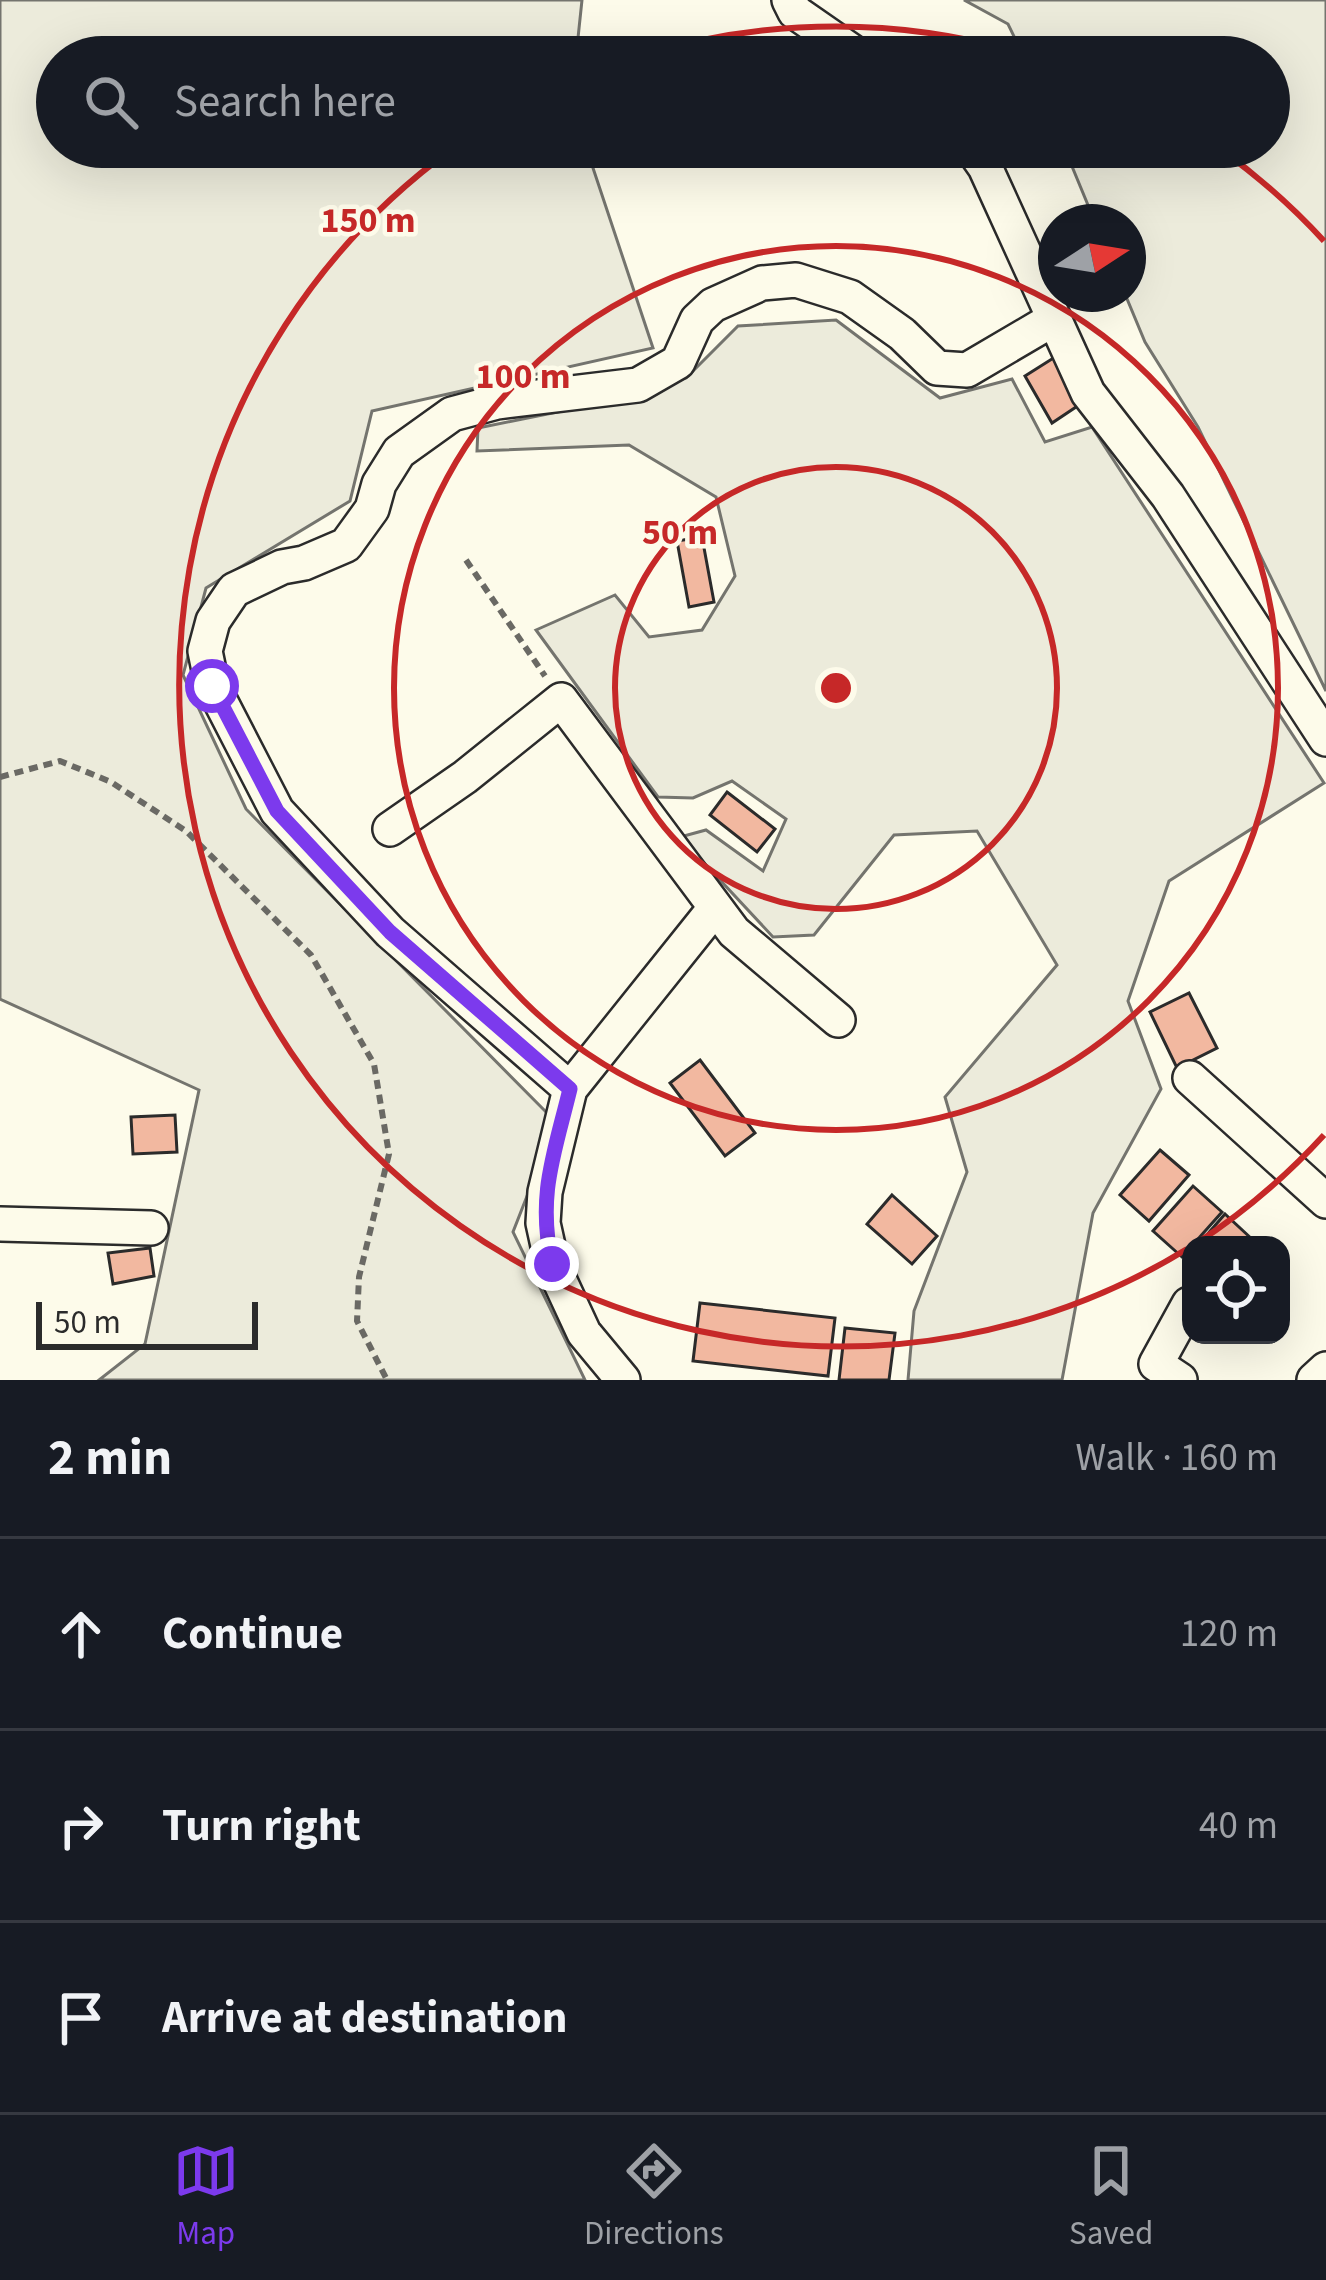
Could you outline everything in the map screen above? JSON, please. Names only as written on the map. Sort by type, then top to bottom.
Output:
[{"type":"street","points":[[789,0],[795,12],[830,36]]},
{"type":"street","points":[[985,168],[1088,393],[1168,496],[1326,739]]},
{"type":"street","points":[[570,1089],[390,932],[277,811],[212,686],[206,652],[213,622],[234,590],[346,545],[372,509],[379,484],[399,452],[452,414],[497,402],[638,385],[678,362],[697,320],[713,305],[762,283],[796,280],[850,297],[902,334],[937,368],[967,370],[1052,320]]},
{"type":"street","points":[[389,829],[465,777],[561,700],[725,920],[838,1020]]},
{"type":"street","points":[[623,1380],[584,1333],[552,1264],[543,1223],[545,1192],[570,1089],[725,920]]},
{"type":"street","points":[[1190,1078],[1326,1201]]},
{"type":"street","points":[[0,1224],[151,1228]]},
{"type":"street","points":[[1180,1380],[1156,1364],[1182,1317]]},
{"type":"street","points":[[1315,1380],[1326,1370]]},
{"type":"path","points":[[466,560],[561,700]]},
{"type":"path","points":[[0,777],[60,761],[111,782],[186,831],[311,955],[374,1064],[389,1154],[359,1277],[357,1321],[387,1380]]},
{"type":"shaded area","points":[[0,0],[582,0],[578,36],[36,36],[36,168],[593,168],[653,348],[372,411],[350,501],[206,588],[183,675],[246,809],[556,1122],[513,1232],[585,1380],[99,1380],[145,1344],[199,1090],[0,999]]},
{"type":"shaded area","points":[[964,0],[1326,0],[1326,691],[1198,427],[1145,342],[1132,312],[1146,312],[1146,204],[1088,204],[1073,168],[1290,168],[1290,36],[1014,36],[1008,24]]},
{"type":"shaded area","points":[[836,320],[940,398],[1012,379],[1045,442],[1092,427],[1324,783],[1169,881],[1128,1001],[1161,1089],[1093,1213],[1062,1380],[908,1380],[914,1311],[967,1172],[945,1097],[1057,965],[977,831],[894,835],[814,935],[773,937],[680,837],[706,830],[763,871],[786,819],[732,781],[693,798],[658,797],[536,630],[615,595],[649,637],[702,630],[735,576],[716,497],[629,445],[477,451],[478,428],[612,401],[686,378],[738,326]]},
{"type":"building","points":[[1055,357],[1082,403],[1052,423],[1025,376]]},
{"type":"building","points":[[702,537],[714,602],[689,607],[677,541]]},
{"type":"building","points":[[727,792],[775,829],[757,852],[710,815]]},
{"type":"building","points":[[1189,993],[1217,1048],[1177,1068],[1150,1012]]},
{"type":"building","points":[[700,1060],[755,1133],[725,1156],[670,1083]]},
{"type":"building","points":[[175,1115],[177,1152],[133,1154],[131,1117]]},
{"type":"building","points":[[1160,1150],[1189,1175],[1149,1221],[1120,1195]]},
{"type":"building","points":[[1193,1186],[1222,1212],[1201,1236],[1182,1236],[1182,1257],[1153,1231]]},
{"type":"building","points":[[892,1195],[937,1236],[912,1264],[867,1224]]},
{"type":"building","points":[[1225,1214],[1249,1236],[1206,1236]]},
{"type":"building","points":[[150,1248],[154,1276],[113,1284],[108,1253]]},
{"type":"building","points":[[700,1303],[835,1318],[828,1376],[693,1361]]},
{"type":"building","points":[[845,1328],[895,1333],[889,1380],[839,1380]]},
{"type":"route","points":[[212,686],[277,811],[390,932],[570,1089],[545,1192],[543,1223],[552,1264]]}]
